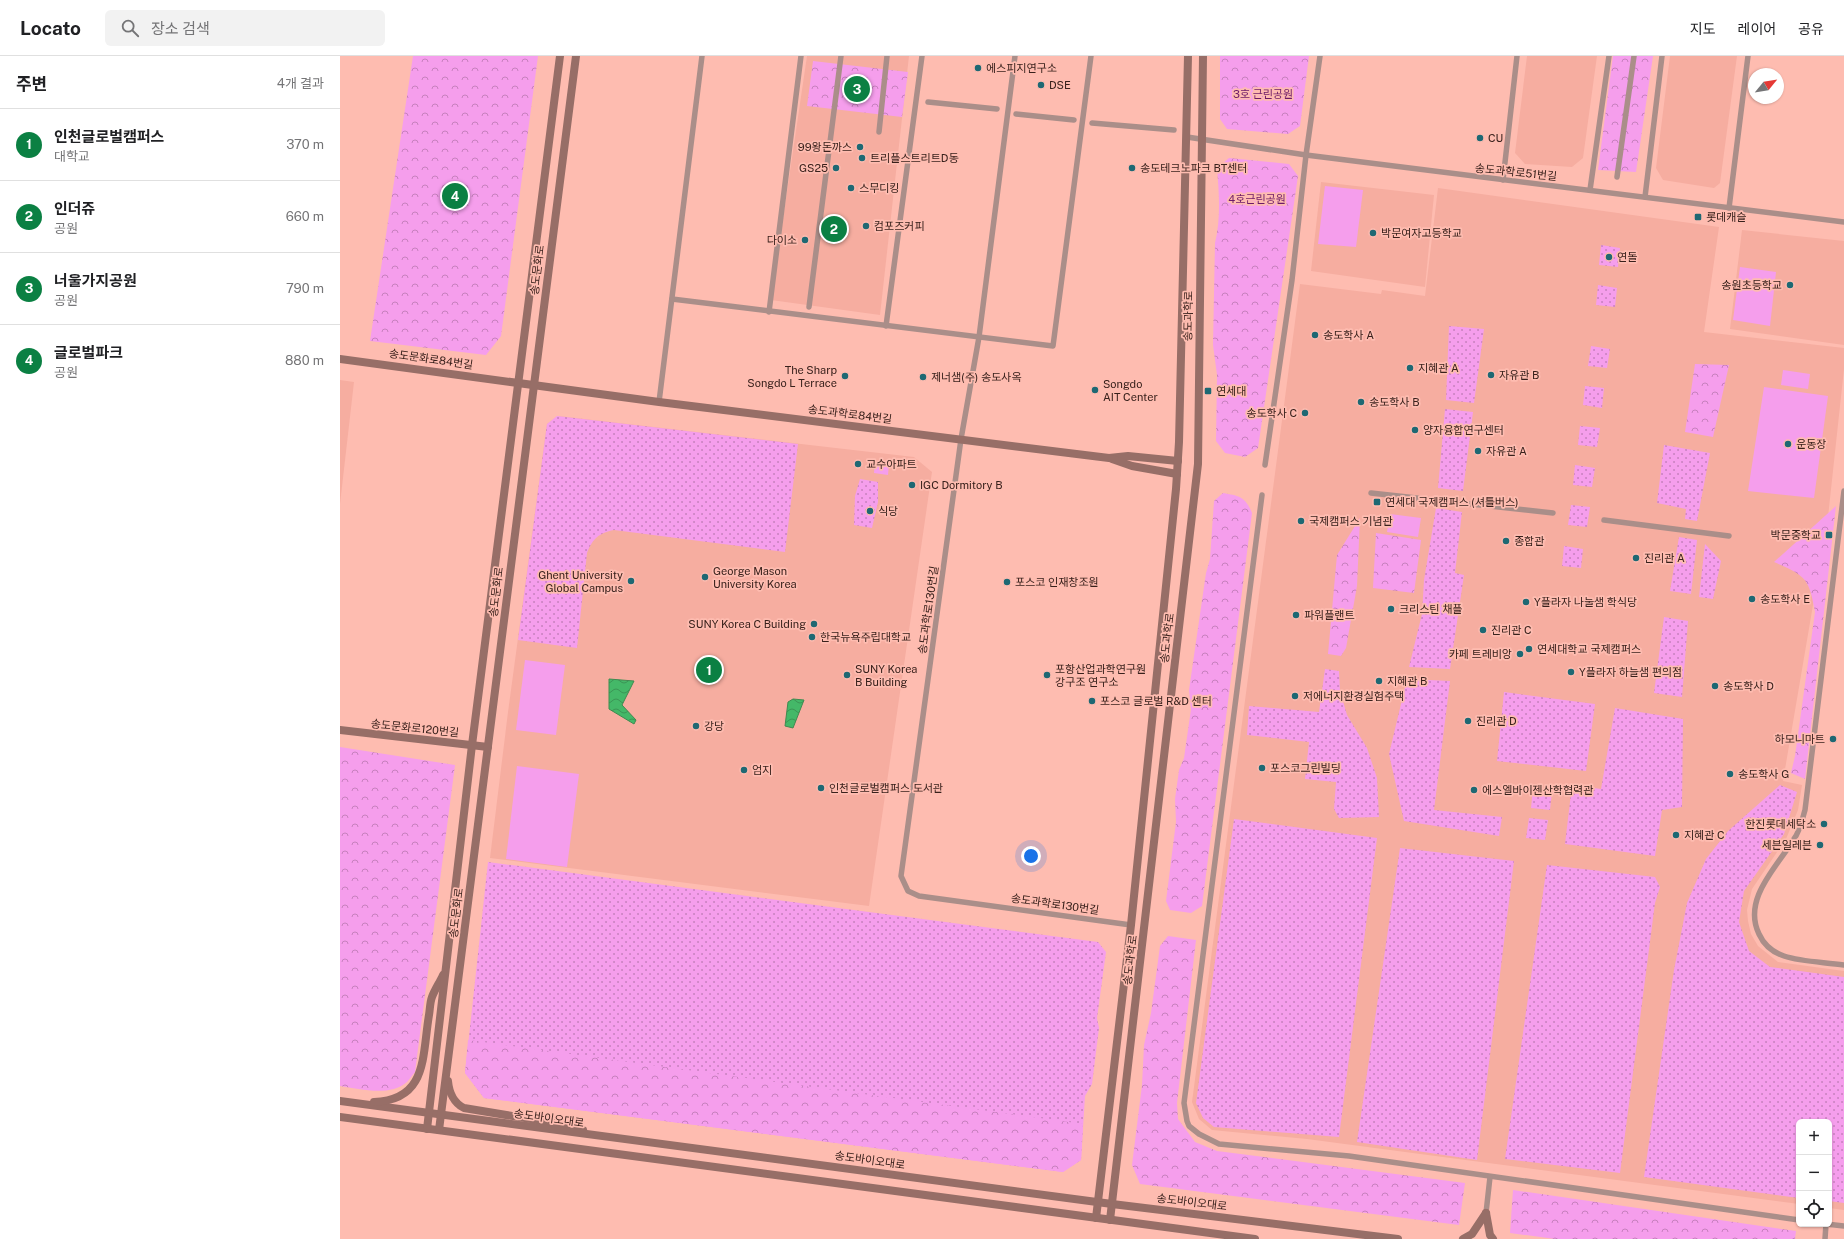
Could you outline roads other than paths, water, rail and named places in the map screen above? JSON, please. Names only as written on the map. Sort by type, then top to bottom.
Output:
[{"type":"main road","name":"송도문화로","points":[[427,1129],[472,745],[560,56]]},
{"type":"main road","name":"송도문화로","points":[[439,1130],[576,56]]},
{"type":"main road","name":"송도과학로","points":[[1096,1218],[1132,925],[1178,474],[1188,56]]},
{"type":"main road","name":"송도과학로","points":[[1110,1220],[1198,464],[1202,56]]},
{"type":"main road","name":"송도문화로84번길","points":[[340,358],[519,382]]},
{"type":"main road","name":"송도과학로84번길","points":[[519,382],[659,402],[1109,458],[1128,456],[1178,461]]},
{"type":"main road","points":[[1109,458],[1132,466],[1178,474]]},
{"type":"main road","name":"송도문화로120번길","points":[[340,730],[488,747]]},
{"type":"main road","points":[[351,1102],[392,1099],[408,1092],[414,1086],[420,1072],[431,998],[446,971]]},
{"type":"main road","points":[[447,1071],[448,1086],[451,1094],[459,1105],[464,1108],[573,1126],[593,1134]]},
{"type":"main road","name":"송도바이오대로","points":[[340,1100],[1112,1204],[1398,1239]]},
{"type":"main road","points":[[340,1117],[1255,1239]]},
{"type":"main road","points":[[1463,1239],[1472,1234],[1486,1213]]},
{"type":"main road","points":[[1486,1213],[1490,1235],[1493,1239]]},
{"type":"street","points":[[659,402],[702,56]]},
{"type":"street","points":[[768,312],[801,56]]},
{"type":"street","points":[[809,307],[841,56]]},
{"type":"street","points":[[879,132],[887,56]]},
{"type":"street","points":[[886,326],[922,56]]},
{"type":"street","name":"송도과학로130번길","points":[[1016,56],[979,337],[962,439],[901,876],[908,891],[919,896],[1132,925]]},
{"type":"street","points":[[672,299],[1053,346],[1091,56]]},
{"type":"street","points":[[1265,465],[1293,267],[1320,56]]},
{"type":"street","points":[[1503,180],[1517,56]]},
{"type":"street","points":[[1590,190],[1609,56]]},
{"type":"street","points":[[1617,177],[1634,56]]},
{"type":"street","points":[[1644,197],[1662,56]]},
{"type":"street","points":[[1729,208],[1748,56]]},
{"type":"street","points":[[928,102],[998,109]]},
{"type":"street","points":[[1016,114],[1074,120]]},
{"type":"street","points":[[1092,123],[1174,130]]},
{"type":"street","name":"송도과학로51번길","points":[[1187,137],[1306,156],[1844,222]]},
{"type":"street","points":[[1844,491],[1805,810],[1796,837],[1760,891],[1754,910],[1754,921],[1762,939],[1768,947],[1776,952],[1795,959],[1844,965]]},
{"type":"street","points":[[1371,493],[1553,513]]},
{"type":"street","points":[[1262,495],[1184,1103],[1187,1121],[1190,1126],[1199,1134],[1219,1144],[1349,1156],[1796,1220]]},
{"type":"street","points":[[1604,520],[1729,536]]},
{"type":"street","points":[[1486,1213],[1490,1177]]},
{"type":"street","points":[[1832,1225],[1844,1226]]},
{"type":"street","points":[[1825,1239],[1826,1227]]},
{"type":"water","points":[[609,679],[634,681],[622,705],[636,720],[634,724],[609,709]]},
{"type":"water","points":[[793,699],[804,700],[793,728],[785,726],[788,702]]},
{"type":"place","name":"에스피지연구소","points":[[978,68]]},
{"type":"place","name":"DSE","points":[[1041,85]]},
{"type":"place","name":"너울가지공원","points":[[857,89]]},
{"type":"place","name":"CU","points":[[1480,138]]},
{"type":"place","name":"99왕돈까스","points":[[860,147]]},
{"type":"place","name":"트리플스트리트D동","points":[[862,158]]},
{"type":"place","name":"GS25","points":[[836,168]]},
{"type":"place","name":"송도테크노파크 BT센터","points":[[1132,168]]},
{"type":"place","name":"스무디킹","points":[[851,188]]},
{"type":"place","name":"글로벌파크","points":[[455,196]]},
{"type":"place","name":"롯데캐슬","points":[[1698,217]]},
{"type":"place","name":"컴포즈커피","points":[[866,226]]},
{"type":"place","name":"인더쥬","points":[[834,229]]},
{"type":"place","name":"박문여자고등학교","points":[[1373,233]]},
{"type":"place","name":"다이소","points":[[805,240]]},
{"type":"place","name":"연돌","points":[[1609,257]]},
{"type":"place","name":"송원초등학교","points":[[1790,285]]},
{"type":"place","name":"송도학사 A","points":[[1315,335]]},
{"type":"place","name":"지혜관 A","points":[[1410,368]]},
{"type":"place","name":"자유관 B","points":[[1491,375]]},
{"type":"place","name":"The Sharp Songdo L Terrace","points":[[845,376]]},
{"type":"place","name":"제너샘(주) 송도사옥","points":[[923,377]]},
{"type":"place","name":"Songdo AIT Center","points":[[1095,390]]},
{"type":"place","name":"연세대","points":[[1208,391]]},
{"type":"place","name":"송도학사 B","points":[[1361,402]]},
{"type":"place","name":"송도학사 C","points":[[1305,413]]},
{"type":"place","name":"양자융합연구센터","points":[[1415,430]]},
{"type":"place","name":"운동장","points":[[1788,444]]},
{"type":"place","name":"자유관 A","points":[[1478,451]]},
{"type":"place","name":"교수아파트","points":[[858,464]]},
{"type":"place","name":"IGC Dormitory B","points":[[912,485]]},
{"type":"place","name":"연세대 국제캠퍼스 (셔틀버스)","points":[[1377,502]]},
{"type":"place","name":"식당","points":[[870,511]]},
{"type":"place","name":"국제캠퍼스 기념관","points":[[1301,521]]},
{"type":"place","name":"박문중학교","points":[[1829,535]]},
{"type":"place","name":"종합관","points":[[1506,541]]},
{"type":"place","name":"진리관 A","points":[[1636,558]]},
{"type":"place","name":"George Mason University Korea","points":[[705,577]]},
{"type":"place","name":"Ghent University Global Campus","points":[[631,581]]},
{"type":"place","name":"포스코 인재창조원","points":[[1007,582]]},
{"type":"place","name":"송도학사 E","points":[[1752,599]]},
{"type":"place","name":"Y플라자 나눌샘 학식당","points":[[1526,602]]},
{"type":"place","name":"크리스틴 채플","points":[[1391,609]]},
{"type":"place","name":"파워플랜트","points":[[1296,615]]},
{"type":"place","name":"SUNY Korea C Building","points":[[814,624]]},
{"type":"place","name":"진리관 C","points":[[1483,630]]},
{"type":"place","name":"한국뉴욕주립대학교","points":[[812,637]]},
{"type":"place","name":"연세대학교 국제캠퍼스","points":[[1529,649]]},
{"type":"place","name":"카페 트레비앙","points":[[1520,654]]},
{"type":"place","name":"인천글로벌캠퍼스","points":[[709,670]]},
{"type":"place","name":"Y플라자 하늘샘 편의점","points":[[1571,672]]},
{"type":"place","name":"SUNY Korea B Building","points":[[847,675]]},
{"type":"place","name":"포항산업과학연구원 강구조 연구소","points":[[1047,675]]},
{"type":"place","name":"지혜관 B","points":[[1379,681]]},
{"type":"place","name":"송도학사 D","points":[[1715,686]]},
{"type":"place","name":"저에너지환경실험주택","points":[[1295,696]]},
{"type":"place","name":"포스코 글로벌 R&D 센터","points":[[1092,701]]},
{"type":"place","name":"진리관 D","points":[[1468,721]]},
{"type":"place","name":"강당","points":[[696,726]]},
{"type":"place","name":"하모니마트","points":[[1833,739]]},
{"type":"place","name":"포스코그린빌딩","points":[[1262,768]]},
{"type":"place","name":"엄지","points":[[744,770]]},
{"type":"place","name":"송도학사 G","points":[[1730,774]]},
{"type":"place","name":"인천글로벌캠퍼스 도서관","points":[[821,788]]},
{"type":"place","name":"에스엘바이젠산학협력관","points":[[1474,790]]},
{"type":"place","name":"한진롯데세탁소","points":[[1824,824]]},
{"type":"place","name":"지혜관 C","points":[[1676,835]]},
{"type":"place","name":"세븐일레븐","points":[[1820,845]]},
{"type":"park label","name":"3호 근린공원","points":[[1263,94]]},
{"type":"park label","name":"4호근린공원","points":[[1257,199]]}]
